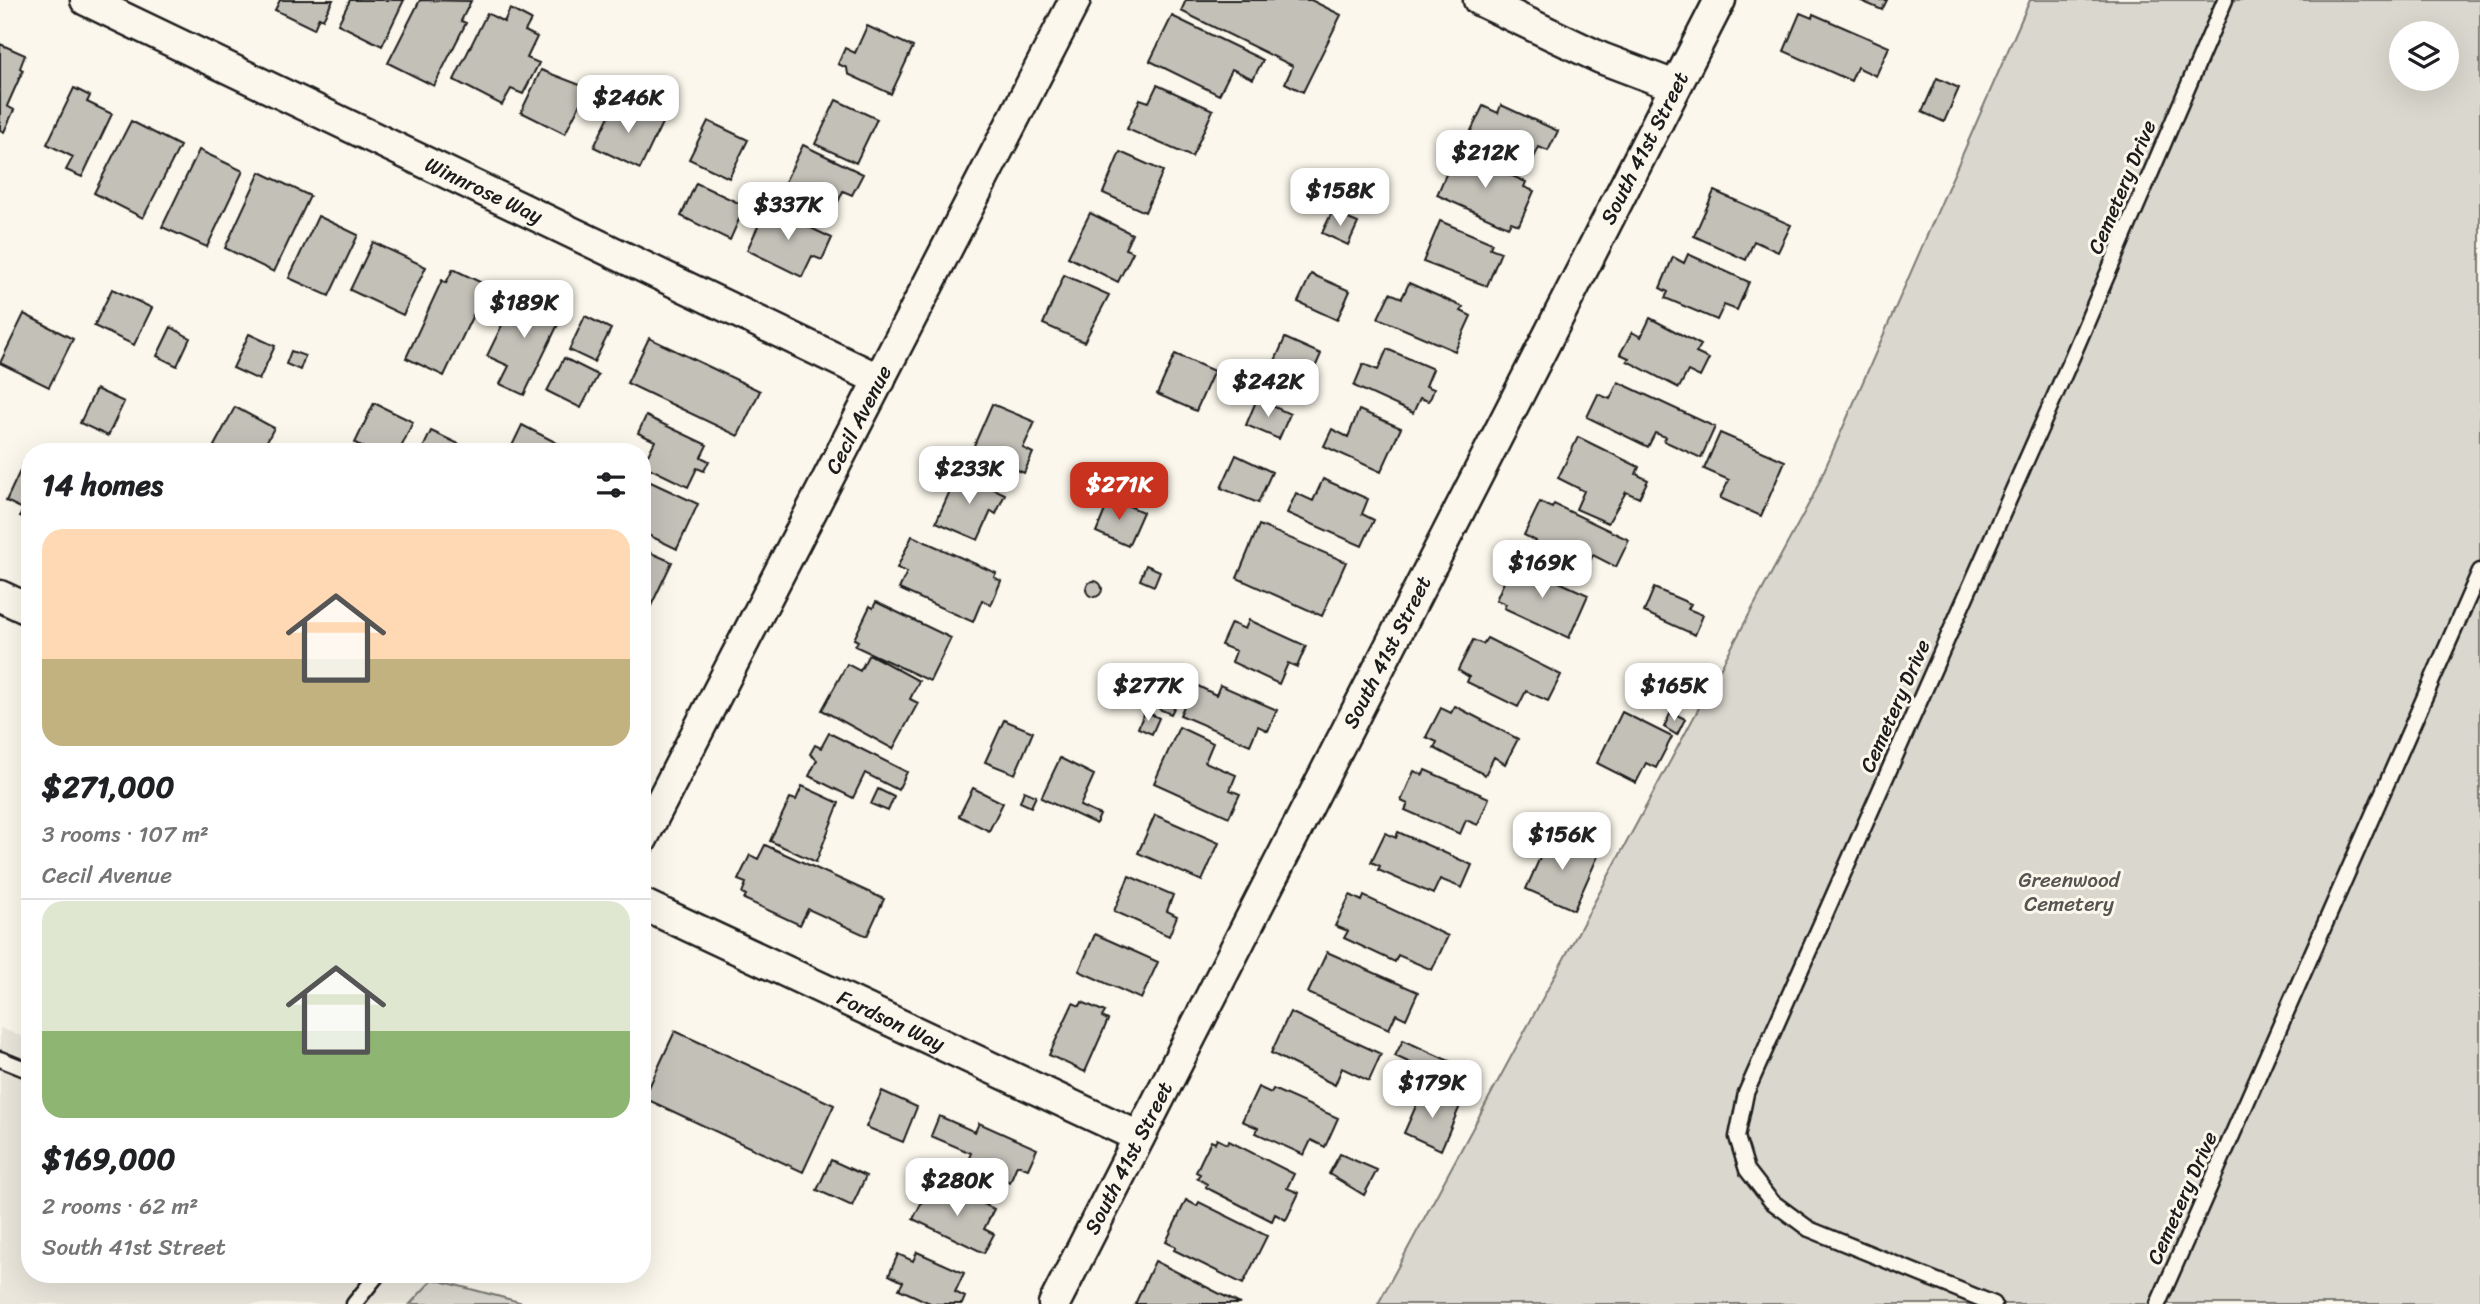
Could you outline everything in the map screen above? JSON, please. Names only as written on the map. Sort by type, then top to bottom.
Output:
[{"type":"street","name":"Winnrose Way","points":[[86,0],[880,380]]},
{"type":"street","name":"Cecil Avenue","points":[[651,822],[1074,0]]},
{"type":"street","points":[[1479,0],[1601,58],[1675,86]]},
{"type":"street","name":"South 41st Street","points":[[1054,1304],[1720,0]]},
{"type":"street","points":[[0,596],[21,606]]},
{"type":"street","name":"Fordson Way","points":[[651,908],[1054,1100],[1139,1137]]},
{"type":"lane","name":"Cemetery Drive","points":[[1994,1304],[1809,1228],[1771,1201],[1763,1191],[1747,1170],[1737,1137],[1746,1093],[2072,356],[2225,0]]},
{"type":"lane","name":"Cemetery Drive","points":[[2158,1304],[2480,571]]},
{"type":"lane","points":[[0,1059],[21,1067]]},
{"type":"lane","points":[[354,1304],[371,1283]]},
{"type":"shaded area","points":[[0,1028],[21,1036],[21,1283],[429,1283],[410,1304],[0,1304]]},
{"type":"green space","name":"Greenwood Cemetery","points":[[2030,0],[2480,0],[2480,1304],[1378,1304],[1813,496]]},
{"type":"green space","points":[[429,1283],[448,1283],[527,1304],[410,1304]]},
{"type":"building","points":[[280,0],[333,0],[323,19],[319,17],[314,29],[275,10]]},
{"type":"building","points":[[350,0],[404,0],[382,46],[338,24]]},
{"type":"building","points":[[420,0],[471,1],[461,21],[466,23],[434,86],[388,63]]},
{"type":"building","points":[[1186,0],[1311,0],[1341,15],[1303,92],[1285,83],[1293,66],[1181,11]]},
{"type":"building","points":[[1859,0],[1887,0],[1882,10]]},
{"type":"building","points":[[510,9],[531,20],[525,31],[537,37],[527,58],[539,63],[523,94],[511,89],[502,105],[454,80],[487,13],[504,22]]},
{"type":"building","points":[[1800,13],[1812,18],[1813,14],[1889,47],[1876,76],[1857,67],[1851,81],[1784,51]]},
{"type":"building","points":[[1172,16],[1263,60],[1253,79],[1232,69],[1219,95],[1150,61]]},
{"type":"building","points":[[867,26],[913,47],[891,94],[848,74],[847,68],[838,64],[845,48],[855,53]]},
{"type":"building","points":[[0,44],[25,55],[20,68],[23,70],[7,106],[14,110],[4,132],[0,130]]},
{"type":"building","points":[[541,70],[588,88],[565,134],[521,112]]},
{"type":"building","points":[[1937,78],[1959,88],[1944,122],[1922,112]]},
{"type":"building","points":[[1157,85],[1213,110],[1192,157],[1127,129],[1140,99],[1149,102]]},
{"type":"building","points":[[74,88],[90,96],[87,102],[112,114],[82,177],[66,170],[73,157],[47,144]]},
{"type":"building","points":[[836,100],[877,119],[856,163],[815,144]]},
{"type":"building","points":[[616,101],[662,123],[640,169],[594,147]]},
{"type":"building","points":[[1501,105],[1558,131],[1548,151],[1539,147],[1530,166],[1482,144],[1478,151],[1464,145],[1483,106],[1498,113]]},
{"type":"building","points":[[131,121],[180,146],[143,218],[94,193]]},
{"type":"building","points":[[708,121],[748,140],[729,178],[689,159]]},
{"type":"building","points":[[803,145],[863,174],[852,195],[843,191],[834,211],[783,186]]},
{"type":"building","points":[[199,150],[243,171],[207,247],[162,227]]},
{"type":"building","points":[[1456,151],[1526,182],[1524,187],[1534,191],[1519,225],[1511,222],[1508,227],[1437,195]]},
{"type":"building","points":[[1120,152],[1163,171],[1145,212],[1103,193]]},
{"type":"building","points":[[260,172],[310,196],[274,272],[225,248]]},
{"type":"building","points":[[696,183],[745,206],[730,240],[681,216]]},
{"type":"building","points":[[1714,191],[1791,225],[1778,252],[1754,241],[1746,260],[1694,236]]},
{"type":"building","points":[[767,207],[832,238],[822,260],[812,256],[802,277],[747,250]]},
{"type":"building","points":[[1332,212],[1358,223],[1348,245],[1322,233]]},
{"type":"building","points":[[1090,213],[1132,234],[1125,249],[1133,252],[1118,282],[1068,257]]},
{"type":"building","points":[[318,216],[358,235],[329,296],[289,278]]},
{"type":"building","points":[[1440,221],[1492,243],[1490,248],[1501,252],[1487,286],[1423,262]]},
{"type":"building","points":[[373,242],[426,267],[403,315],[350,290]]},
{"type":"building","points":[[1688,254],[1749,282],[1737,310],[1724,305],[1717,320],[1665,298],[1668,292],[1660,288],[1673,257],[1684,263]]},
{"type":"building","points":[[453,269],[482,283],[476,297],[480,300],[444,376],[406,358],[442,280],[446,283]]},
{"type":"building","points":[[1311,274],[1350,291],[1337,320],[1298,302]]},
{"type":"building","points":[[1064,275],[1109,295],[1084,342],[1043,324]]},
{"type":"building","points":[[1409,283],[1463,307],[1461,311],[1471,316],[1455,351],[1378,318],[1390,293],[1402,298]]},
{"type":"building","points":[[112,289],[152,308],[134,345],[94,326]]},
{"type":"building","points":[[519,290],[564,312],[524,395],[500,384],[509,366],[487,356]]},
{"type":"building","points":[[24,314],[73,339],[49,387],[0,363]]},
{"type":"building","points":[[585,316],[611,329],[594,362],[569,350]]},
{"type":"building","points":[[1650,318],[1701,345],[1696,353],[1709,359],[1700,377],[1688,371],[1679,388],[1627,361],[1629,358],[1620,354],[1632,332],[1641,337]]},
{"type":"building","points":[[171,327],[190,338],[177,366],[157,356]]},
{"type":"building","points":[[249,334],[275,346],[259,380],[233,368]]},
{"type":"building","points":[[649,338],[760,391],[738,436],[627,383]]},
{"type":"building","points":[[1285,338],[1321,354],[1310,379],[1274,363]]},
{"type":"building","points":[[1387,349],[1433,369],[1426,386],[1434,389],[1431,397],[1428,401],[1420,398],[1413,413],[1354,386],[1363,364],[1378,370]]},
{"type":"building","points":[[291,351],[305,356],[300,370],[286,364]]},
{"type":"building","points":[[1175,354],[1214,371],[1196,411],[1157,394]]},
{"type":"building","points":[[564,358],[598,375],[581,408],[547,391]]},
{"type":"building","points":[[1618,382],[1715,427],[1701,458],[1664,441],[1666,437],[1655,433],[1648,447],[1587,417],[1598,394],[1610,399]]},
{"type":"building","points":[[96,389],[124,402],[108,436],[80,423]]},
{"type":"building","points":[[1257,399],[1290,414],[1279,439],[1246,425]]},
{"type":"building","points":[[374,403],[413,422],[403,443],[355,443]]},
{"type":"building","points":[[992,404],[1035,422],[1023,448],[1033,453],[1024,473],[972,450]]},
{"type":"building","points":[[235,407],[274,428],[266,443],[216,443]]},
{"type":"building","points":[[1359,410],[1401,428],[1381,472],[1324,446],[1332,429],[1348,437]]},
{"type":"building","points":[[646,416],[707,445],[701,457],[709,461],[704,471],[697,468],[688,487],[651,469],[651,449],[655,441],[638,433]]},
{"type":"building","points":[[522,425],[557,443],[513,443]]},
{"type":"building","points":[[431,431],[457,443],[425,443]]},
{"type":"building","points":[[1720,433],[1785,461],[1761,516],[1720,498],[1729,480],[1704,469]]},
{"type":"building","points":[[1578,437],[1639,467],[1636,474],[1648,480],[1639,498],[1626,492],[1608,523],[1576,509],[1584,491],[1558,478]]},
{"type":"building","points":[[1236,455],[1272,472],[1258,503],[1221,488]]},
{"type":"building","points":[[21,469],[21,508],[6,501]]},
{"type":"building","points":[[958,473],[1005,494],[996,514],[991,511],[978,540],[936,522]]},
{"type":"building","points":[[1323,479],[1368,499],[1362,514],[1374,520],[1362,546],[1287,513],[1296,493],[1313,501]]},
{"type":"building","points":[[651,482],[698,504],[677,549],[651,536]]},
{"type":"building","points":[[1110,498],[1143,512],[1128,546],[1096,532]]},
{"type":"building","points":[[1540,502],[1552,508],[1554,504],[1629,540],[1616,567],[1593,555],[1585,571],[1534,546],[1536,541],[1524,535]]},
{"type":"building","points":[[1259,525],[1346,562],[1322,616],[1237,578]]},
{"type":"building","points":[[912,536],[996,573],[994,577],[1001,581],[991,605],[982,600],[973,622],[899,589],[907,572],[897,568]]},
{"type":"building","points":[[651,553],[672,562],[651,606]]},
{"type":"building","points":[[1517,563],[1588,595],[1569,638],[1504,608],[1506,604],[1496,600],[1511,566],[1515,568]]},
{"type":"building","points":[[1146,565],[1160,571],[1154,586],[1140,580]]},
{"type":"building","points":[[1094,581],[1102,589],[1094,597],[1086,589]]},
{"type":"building","points":[[1654,588],[1691,604],[1688,609],[1703,615],[1695,635],[1644,612]]},
{"type":"building","points":[[876,602],[951,638],[930,681],[855,646],[858,641],[854,639],[870,606],[873,608]]},
{"type":"building","points":[[1249,620],[1306,646],[1297,667],[1288,663],[1279,684],[1232,662],[1236,651],[1221,645],[1231,623],[1245,629]]},
{"type":"building","points":[[1487,638],[1561,675],[1548,701],[1526,691],[1518,707],[1467,682],[1469,677],[1458,670],[1473,640],[1483,644]]},
{"type":"building","points":[[869,654],[919,681],[910,699],[918,703],[893,749],[822,710],[847,664],[860,671]]},
{"type":"building","points":[[1194,684],[1216,695],[1220,685],[1277,710],[1268,731],[1258,726],[1250,745],[1180,715]]},
{"type":"building","points":[[1163,698],[1176,704],[1171,714],[1159,709]]},
{"type":"building","points":[[1455,706],[1518,739],[1505,764],[1494,757],[1485,775],[1434,748],[1437,742],[1426,737],[1441,708],[1451,713]]},
{"type":"building","points":[[1145,711],[1159,718],[1152,734],[1138,728]]},
{"type":"building","points":[[1622,712],[1672,737],[1656,768],[1646,763],[1636,783],[1597,763]]},
{"type":"building","points":[[1671,712],[1685,719],[1677,735],[1664,727]]},
{"type":"building","points":[[1004,720],[1033,732],[1015,774],[985,762]]},
{"type":"building","points":[[1179,727],[1213,743],[1205,762],[1236,775],[1230,790],[1240,794],[1229,817],[1154,783]]},
{"type":"building","points":[[829,733],[907,772],[898,790],[865,773],[853,798],[809,776],[817,760],[810,754],[815,745],[821,748]]},
{"type":"building","points":[[1060,758],[1094,775],[1080,806],[1100,815],[1096,824],[1041,798]]},
{"type":"building","points":[[1425,770],[1489,798],[1478,825],[1466,820],[1460,834],[1405,810],[1408,804],[1401,801],[1414,771],[1423,775]]},
{"type":"building","points":[[802,786],[839,803],[816,862],[770,841],[790,798],[796,800]]},
{"type":"building","points":[[973,788],[1003,803],[989,831],[959,816]]},
{"type":"building","points":[[878,789],[894,797],[888,811],[871,804]]},
{"type":"building","points":[[1024,791],[1036,796],[1031,807],[1020,802]]},
{"type":"building","points":[[1155,815],[1219,843],[1202,881],[1138,853]]},
{"type":"building","points":[[1398,832],[1472,865],[1462,888],[1440,879],[1433,894],[1378,870],[1380,866],[1371,862],[1385,833],[1396,838]]},
{"type":"building","points":[[1550,835],[1598,856],[1574,910],[1526,889]]},
{"type":"building","points":[[765,845],[884,899],[867,936],[808,909],[800,925],[744,899],[746,895],[742,893],[746,883],[738,880],[750,855],[758,859]]},
{"type":"building","points":[[1129,876],[1173,895],[1167,911],[1177,916],[1169,936],[1114,911]]},
{"type":"building","points":[[1350,895],[1362,901],[1364,896],[1448,936],[1432,970],[1398,955],[1395,962],[1344,938],[1348,931],[1335,926]]},
{"type":"building","points":[[1095,934],[1158,962],[1141,999],[1079,971]]},
{"type":"building","points":[[1327,952],[1418,992],[1406,1019],[1396,1014],[1389,1029],[1308,993]]},
{"type":"building","points":[[1082,1002],[1105,1012],[1102,1017],[1108,1020],[1085,1072],[1049,1055],[1073,1003],[1080,1006]]},
{"type":"building","points":[[1290,1012],[1381,1054],[1369,1081],[1342,1068],[1335,1085],[1271,1053]]},
{"type":"building","points":[[675,1031],[834,1105],[803,1172],[651,1101],[651,1083]]},
{"type":"building","points":[[1403,1040],[1458,1065],[1450,1081],[1395,1056]]},
{"type":"building","points":[[1258,1087],[1271,1093],[1273,1089],[1338,1118],[1325,1147],[1311,1140],[1304,1155],[1256,1133],[1258,1128],[1242,1121]]},
{"type":"building","points":[[1423,1090],[1460,1106],[1441,1150],[1404,1133]]},
{"type":"building","points":[[882,1091],[917,1107],[903,1142],[866,1127]]},
{"type":"building","points":[[939,1116],[975,1132],[979,1123],[1037,1149],[1028,1169],[1017,1165],[1010,1182],[967,1163],[971,1153],[931,1136]]},
{"type":"building","points":[[1217,1139],[1227,1144],[1229,1141],[1294,1174],[1287,1188],[1299,1193],[1286,1220],[1275,1214],[1272,1221],[1211,1190],[1197,1178],[1200,1174],[1196,1172],[1211,1141],[1215,1143]]},
{"type":"building","points":[[1340,1154],[1377,1170],[1364,1195],[1329,1174]]},
{"type":"building","points":[[831,1160],[866,1176],[852,1206],[817,1190]]},
{"type":"building","points":[[947,1186],[994,1209],[984,1229],[994,1234],[984,1253],[913,1219],[928,1190],[942,1197]]},
{"type":"building","points":[[1186,1200],[1197,1206],[1199,1202],[1267,1236],[1243,1284],[1174,1250],[1176,1247],[1166,1242]]},
{"type":"building","points":[[917,1252],[964,1273],[955,1292],[965,1297],[962,1304],[932,1304],[899,1289],[903,1282],[889,1275],[898,1254],[913,1261]]},
{"type":"building","points":[[1155,1261],[1240,1304],[1135,1304]]}]
